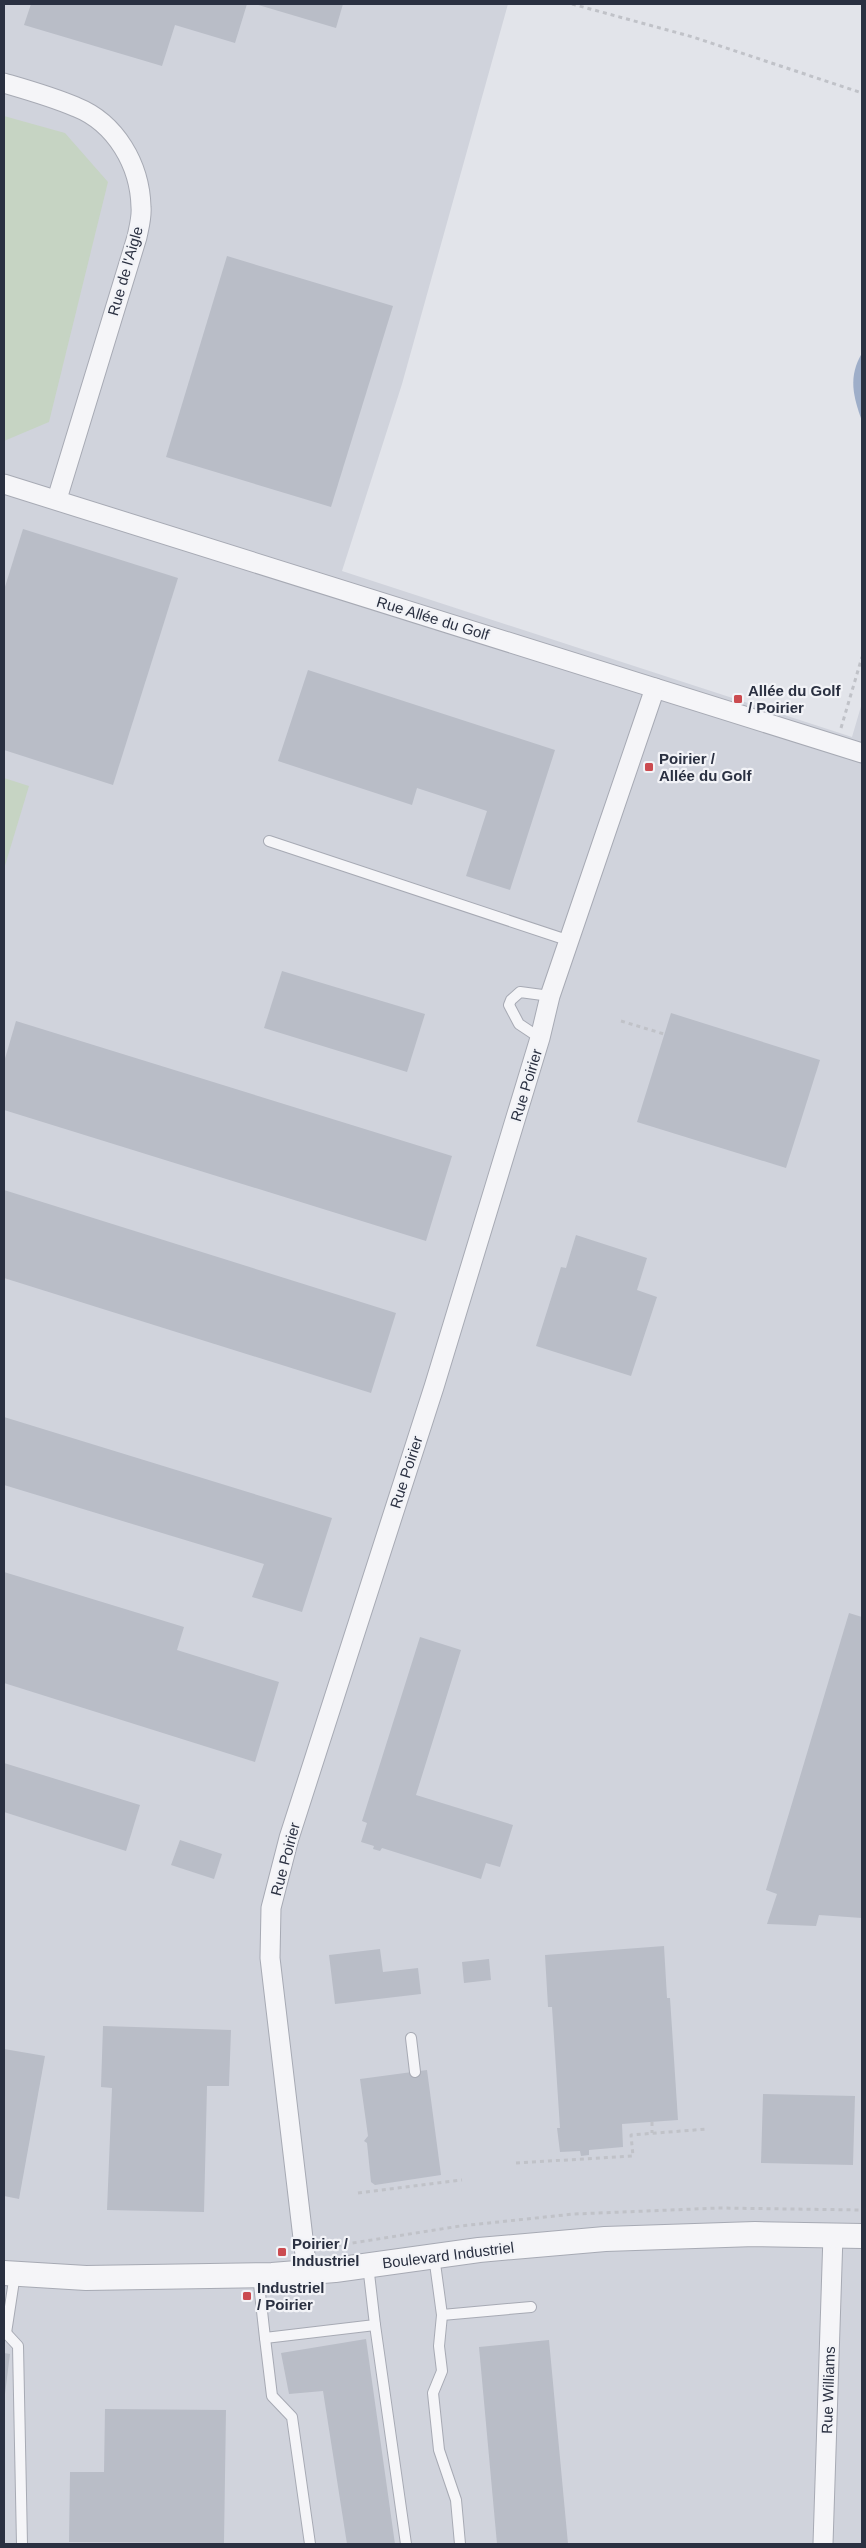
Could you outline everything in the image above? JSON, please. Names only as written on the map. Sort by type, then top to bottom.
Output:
[{"type":"street","name":"Rue de l'Aigle","points":[[4,83],[78,107],[100,121],[127,151],[140,186],[142,209],[137,237],[57,500]]},
{"type":"street","name":"Rue Allée du Golf","points":[[4,484],[862,753]]},
{"type":"street","name":"Rue Poirier","points":[[307,2272],[270,1958],[271,1908],[283,1858],[434,1387],[540,1038],[550,996],[655,688]]},
{"type":"street","name":"Rue Williams","points":[[823,2544],[833,2235]]},
{"type":"street","name":"Boulevard Industriel","points":[[9,2273],[106,2278],[258,2275],[307,2272],[434,2255],[562,2241],[637,2237],[862,2236]]},
{"type":"lane","points":[[269,841],[570,941]]},
{"type":"lane","points":[[540,1038],[519,1024],[510,1012],[509,1005],[511,1000],[520,992],[550,996]]},
{"type":"lane","points":[[411,2038],[415,2072]]},
{"type":"lane","points":[[434,2255],[442,2315],[440,2346],[442,2371],[432,2393],[439,2450],[456,2500],[460,2544]]},
{"type":"lane","points":[[368,2265],[406,2544]]},
{"type":"lane","points":[[9,2273],[5,2333],[18,2346],[22,2544]]},
{"type":"lane","points":[[258,2275],[272,2396],[292,2417],[310,2544]]},
{"type":"lane","points":[[442,2315],[531,2307]]},
{"type":"lane","points":[[265,2338],[375,2326]]},
{"type":"path","points":[[572,4],[693,37],[862,93]]},
{"type":"path","points":[[836,745],[862,657]]},
{"type":"path","points":[[620,1021],[664,1034]]},
{"type":"path","points":[[652,2122],[652,2133]]},
{"type":"path","points":[[516,2163],[585,2157],[633,2156],[631,2135],[707,2129]]},
{"type":"path","points":[[358,2193],[462,2180]]},
{"type":"path","name":"Boulevard Industriel","points":[[333,2246],[378,2237],[460,2226],[574,2214],[718,2208],[862,2210]]},
{"type":"shaded area","points":[[4,4],[508,4],[402,384],[342,571],[852,737],[862,703],[862,2544],[4,2544]]},
{"type":"green space","points":[[4,116],[65,133],[108,182],[49,422],[4,441]]},
{"type":"green space","points":[[4,778],[29,786],[4,869]]},
{"type":"water","points":[[862,353],[862,421],[854,395],[853,378]]},
{"type":"building","points":[[31,4],[247,4],[235,43],[175,25],[162,66],[24,25]]},
{"type":"building","points":[[255,4],[343,4],[336,28]]},
{"type":"building","points":[[227,256],[393,306],[331,507],[166,457]]},
{"type":"building","points":[[23,529],[178,578],[113,785],[4,750],[4,590]]},
{"type":"building","points":[[308,670],[555,750],[510,890],[466,876],[487,811],[417,788],[412,805],[278,761]]},
{"type":"building","points":[[282,971],[425,1014],[407,1072],[264,1028]]},
{"type":"building","points":[[671,1013],[820,1060],[786,1168],[637,1122]]},
{"type":"building","points":[[16,1021],[452,1156],[426,1241],[4,1110],[4,1062]]},
{"type":"building","points":[[4,1190],[396,1313],[371,1393],[4,1278]]},
{"type":"building","points":[[576,1235],[647,1258],[637,1290],[657,1297],[631,1376],[536,1346],[561,1267],[566,1268]]},
{"type":"building","points":[[4,1417],[332,1518],[302,1612],[252,1597],[264,1564],[4,1485]]},
{"type":"building","points":[[4,1572],[184,1627],[177,1650],[279,1682],[255,1762],[4,1683]]},
{"type":"building","points":[[849,1613],[862,1617],[862,1918],[819,1915],[816,1926],[767,1924],[777,1894],[766,1890]]},
{"type":"building","points":[[420,1637],[461,1650],[416,1795],[513,1825],[500,1867],[486,1863],[481,1879],[382,1848],[380,1851],[373,1849],[374,1846],[361,1842],[367,1823],[362,1821]]},
{"type":"building","points":[[4,1763],[140,1805],[126,1851],[4,1812]]},
{"type":"building","points":[[180,1840],[222,1854],[214,1879],[171,1865]]},
{"type":"building","points":[[664,1946],[667,1998],[670,1998],[678,2120],[622,2124],[623,2147],[589,2150],[589,2155],[581,2156],[580,2151],[560,2152],[557,2128],[560,2128],[552,2007],[548,2007],[545,1955]]},
{"type":"building","points":[[380,1949],[383,1972],[418,1968],[421,1994],[335,2004],[329,1955]]},
{"type":"building","points":[[489,1959],[491,1980],[464,1983],[462,1962]]},
{"type":"building","points":[[103,2026],[231,2030],[229,2086],[207,2086],[204,2212],[107,2210],[112,2088],[101,2087]]},
{"type":"building","points":[[4,2049],[45,2056],[19,2199],[4,2196]]},
{"type":"building","points":[[427,2070],[441,2175],[375,2185],[371,2182],[367,2143],[364,2141],[368,2136],[360,2079]]},
{"type":"building","points":[[763,2094],[855,2096],[853,2165],[761,2163]]},
{"type":"building","points":[[366,2339],[395,2544],[347,2544],[323,2391],[289,2394],[281,2353]]},
{"type":"building","points":[[549,2340],[568,2544],[497,2544],[479,2347]]},
{"type":"building","points":[[4,2353],[10,2354],[5,2394],[4,2394]]},
{"type":"building","points":[[105,2409],[226,2410],[224,2543],[69,2542],[70,2472],[104,2472]]},
{"type":"place","name":"Allée du Golf / Poirier","points":[[738,699]]},
{"type":"place","name":"Poirier / Allée du Golf","points":[[649,767]]},
{"type":"place","name":"Poirier / Industriel","points":[[282,2252]]},
{"type":"place","name":"Industriel / Poirier","points":[[247,2296]]}]
